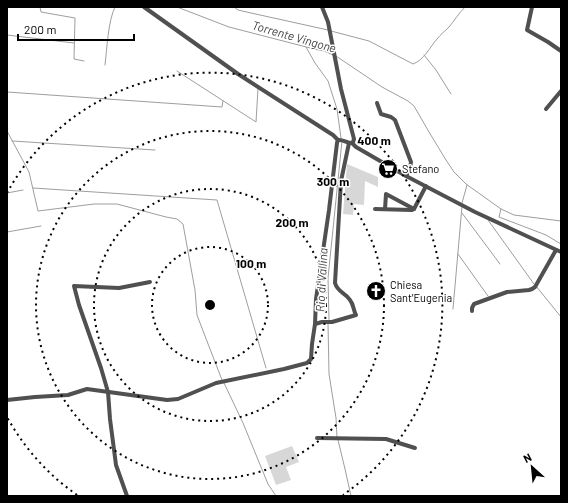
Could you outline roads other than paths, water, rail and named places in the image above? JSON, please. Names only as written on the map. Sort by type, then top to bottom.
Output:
[{"type":"street","points":[[144,7],[238,74],[341,140],[350,143],[406,176],[476,212],[561,252]]},
{"type":"street","points":[[315,324],[356,315],[350,298],[337,288],[335,283],[342,182],[350,143],[353,142],[354,139],[341,89],[328,22],[322,7]]},
{"type":"street","points":[[532,7],[527,30],[561,50]]},
{"type":"street","points":[[546,109],[561,91]]},
{"type":"street","points":[[377,103],[381,114],[395,120],[411,162],[406,176]]},
{"type":"street","points":[[7,400],[68,395],[88,389],[167,400],[178,399],[223,381],[307,363],[311,359],[316,299],[337,143],[341,140]]},
{"type":"street","points":[[414,209],[426,186]]},
{"type":"street","points":[[385,210],[386,194],[414,209]]},
{"type":"street","points":[[375,210],[414,209]]},
{"type":"street","points":[[472,311],[474,304],[507,292],[532,289],[556,250]]},
{"type":"street","points":[[127,496],[116,465],[108,392],[79,306],[74,286],[119,288],[150,282]]},
{"type":"street","points":[[317,438],[386,439],[415,448]]},
{"type":"waterway","points":[[40,7],[41,12],[75,18],[74,59],[84,61]]},
{"type":"waterway","points":[[105,65],[109,27],[115,7]]},
{"type":"waterway","name":"Torrente Vingone","points":[[177,7],[229,27],[324,51],[333,55]]},
{"type":"waterway","points":[[234,7],[238,10],[328,30]]},
{"type":"waterway","points":[[331,31],[369,41],[413,64],[424,56],[465,7]]},
{"type":"waterway","points":[[7,35],[74,43]]},
{"type":"waterway","name":"Rio di Vallina","points":[[306,47],[328,81],[337,109],[341,138]]},
{"type":"waterway","points":[[424,55],[436,70],[451,94]]},
{"type":"waterway","name":"Torrente Vingone","points":[[336,56],[382,87],[408,101],[414,106],[446,160],[454,172],[466,184],[501,209],[514,215],[561,221]]},
{"type":"waterway","points":[[177,71],[256,122],[258,89]]},
{"type":"waterway","points":[[7,92],[222,107],[223,101]]},
{"type":"waterway","points":[[7,131],[29,172],[38,211],[94,204],[117,204],[177,219],[183,224],[195,290],[197,315],[222,380]]},
{"type":"waterway","points":[[12,141],[155,150]]},
{"type":"waterway","name":"Rio di Vallina","points":[[329,320],[328,278],[342,141]]},
{"type":"waterway","points":[[462,203],[467,185]]},
{"type":"waterway","points":[[33,188],[217,200],[266,368]]},
{"type":"waterway","points":[[7,193],[23,190]]},
{"type":"waterway","points":[[453,309],[462,206]]},
{"type":"waterway","points":[[501,209],[499,217],[546,235],[561,244]]},
{"type":"waterway","points":[[462,213],[500,264]]},
{"type":"waterway","points":[[488,220],[534,284]]},
{"type":"waterway","points":[[7,232],[41,226]]},
{"type":"waterway","points":[[458,254],[488,296]]},
{"type":"waterway","points":[[536,286],[561,317]]},
{"type":"waterway","name":"Rio di Vallina","points":[[328,323],[329,374],[336,418],[337,437]]},
{"type":"waterway","points":[[224,383],[243,423],[268,484],[276,496]]},
{"type":"waterway","name":"Rio di Vallina","points":[[338,440],[351,496]]},
{"type":"place","name":"Stefano","points":[[388,169]]},
{"type":"place","name":"Chiesa Sant'Eugenia","points":[[376,291]]}]
